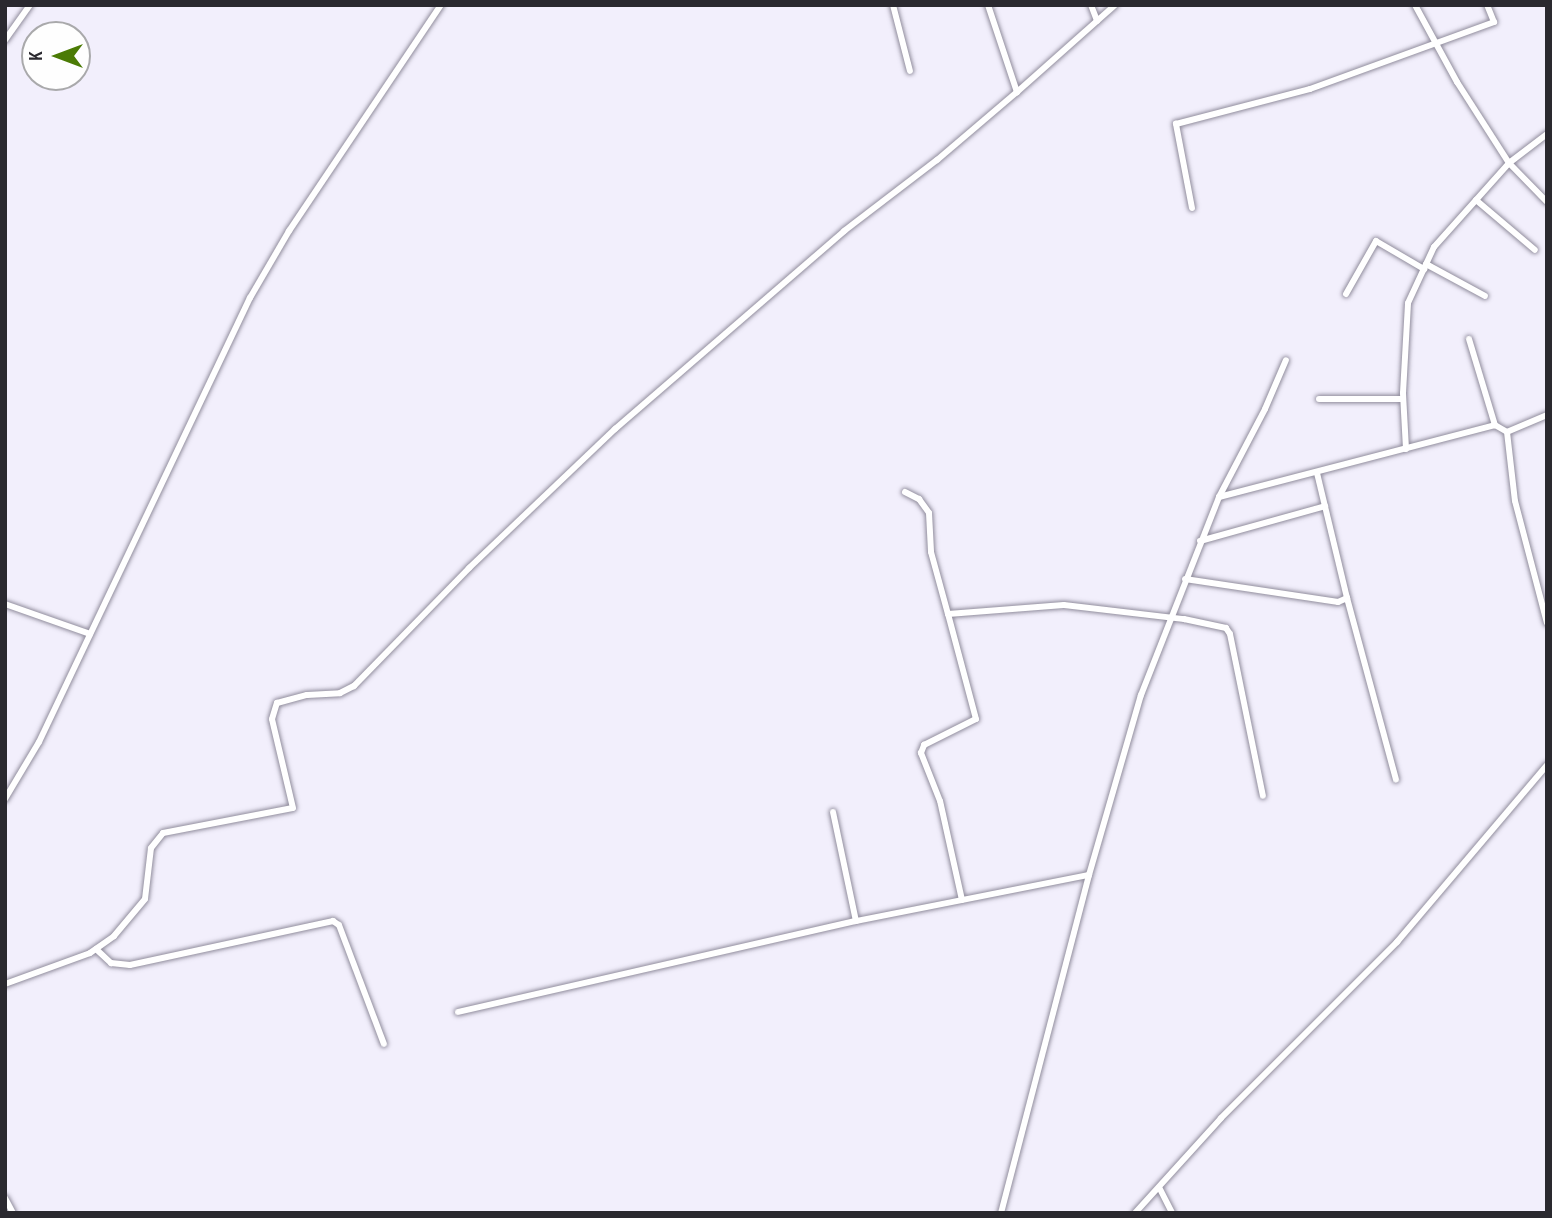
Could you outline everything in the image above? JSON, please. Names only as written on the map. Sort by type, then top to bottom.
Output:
[{"type":"street","points":[[5,40],[30,5]]},
{"type":"street","points":[[5,799],[39,742],[250,298],[289,231],[441,5]]},
{"type":"street","points":[[893,5],[910,71]]},
{"type":"street","points":[[988,5],[1017,92]]},
{"type":"street","points":[[1091,5],[1097,21]]},
{"type":"street","points":[[5,984],[96,949],[114,936],[143,902],[151,848],[163,833],[293,808],[272,719],[277,703],[307,695],[340,693],[354,686],[479,558],[615,429],[844,230],[937,160],[1115,5]]},
{"type":"street","points":[[1415,5],[1434,44],[1509,163],[1547,202]]},
{"type":"street","points":[[1192,208],[1176,124],[1311,89],[1494,22],[1488,5]]},
{"type":"street","points":[[1406,449],[1403,400],[1408,303],[1434,247],[1509,163],[1547,134]]},
{"type":"street","points":[[1476,200],[1535,250]]},
{"type":"street","points":[[1346,294],[1376,241],[1485,296]]},
{"type":"street","points":[[1469,339],[1495,425],[1507,432]]},
{"type":"street","points":[[1001,1213],[1089,875],[1140,695],[1219,497],[1265,409],[1286,360]]},
{"type":"street","points":[[1320,399],[1403,400]]},
{"type":"street","points":[[1507,432],[1547,415]]},
{"type":"street","points":[[1219,497],[1495,425]]},
{"type":"street","points":[[1507,432],[1515,501],[1547,623]]},
{"type":"street","points":[[1317,473],[1347,598],[1396,779]]},
{"type":"street","points":[[905,492],[919,499],[929,513],[931,552],[976,719],[924,745],[922,753],[940,801],[962,900]]},
{"type":"street","points":[[1200,541],[1325,506]]},
{"type":"street","points":[[1185,579],[1338,602],[1347,598]]},
{"type":"street","points":[[5,604],[90,634]]},
{"type":"street","points":[[948,614],[1063,605],[1169,617],[1223,627],[1229,631],[1263,796]]},
{"type":"street","points":[[1135,1213],[1160,1189],[1221,1118],[1397,942],[1547,765]]},
{"type":"street","points":[[833,812],[856,921]]},
{"type":"street","points":[[458,1012],[856,921],[1089,875]]},
{"type":"street","points":[[96,949],[111,963],[130,965],[334,921],[339,925],[384,1044]]},
{"type":"street","points":[[1160,1189],[1172,1213]]},
{"type":"street","points":[[5,1198],[13,1213]]}]
